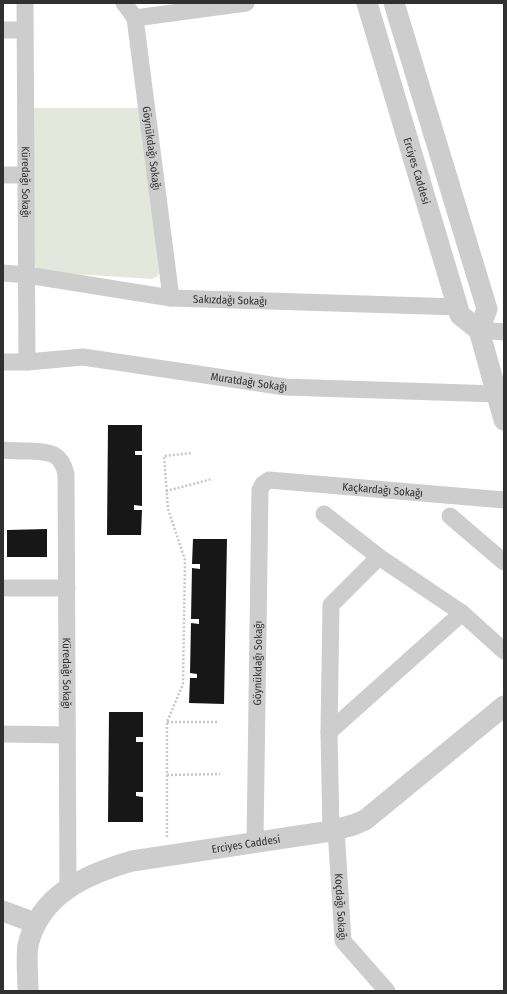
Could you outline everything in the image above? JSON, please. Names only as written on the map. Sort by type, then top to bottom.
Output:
[{"type":"street","name":"Küredağı Sokağı","points":[[24,3],[28,362]]},
{"type":"street","name":"Göynükdağı Sokağı","points":[[124,3],[135,18],[172,298]]},
{"type":"street","points":[[135,18],[246,3]]},
{"type":"street","name":"Erciyes Caddesi","points":[[367,3],[460,315],[480,330]]},
{"type":"street","points":[[394,3],[487,309],[480,330],[502,410]]},
{"type":"street","points":[[3,30],[24,30]]},
{"type":"street","points":[[3,174],[26,174]]},
{"type":"street","name":"Sakızdağı Sokağı","points":[[3,274],[27,275],[172,298],[458,307]]},
{"type":"street","points":[[480,330],[504,332]]},
{"type":"street","name":"Muratdağı Sokağı","points":[[3,362],[28,362],[83,357],[285,387],[502,410]]},
{"type":"street","name":"Küredağı Sokağı","points":[[3,450],[47,452],[54,454],[64,466],[66,474],[68,888]]},
{"type":"street","name":"Kaçkardağı Sokağı","points":[[263,484],[268,480],[504,500]]},
{"type":"street","name":"Göynükdağı Sokağı","points":[[255,842],[260,490],[263,484]]},
{"type":"street","points":[[324,514],[379,557],[462,613],[503,646]]},
{"type":"street","points":[[450,516],[504,562]]},
{"type":"street","name":"Koçdağı Sokağı","points":[[379,557],[331,605],[329,732],[333,830],[343,940],[387,991]]},
{"type":"street","points":[[3,588],[67,588]]},
{"type":"street","points":[[329,732],[462,613]]},
{"type":"street","name":"Erciyes Caddesi","points":[[28,991],[28,946],[35,923],[49,905],[68,888],[85,877],[107,868],[132,861],[333,830],[365,820],[504,706]]},
{"type":"street","points":[[3,734],[67,735]]},
{"type":"street","points":[[3,911],[35,923]]},
{"type":"path","points":[[167,855],[167,722],[183,684],[184,560],[168,509],[164,456],[192,454]]},
{"type":"path","points":[[166,490],[212,479]]},
{"type":"path","points":[[167,722],[219,722]]},
{"type":"path","points":[[167,775],[220,774]]},
{"type":"shaded area","points":[[32,108],[141,108],[159,273],[157,277],[152,279],[42,272],[37,270],[35,265]]},
{"type":"building","points":[[108,425],[142,425],[142,451],[135,451],[135,455],[142,455],[142,506],[134,505],[134,510],[142,510],[141,535],[107,535]]},
{"type":"building","points":[[47,529],[47,557],[7,557],[7,530]]},
{"type":"building","points":[[193,539],[227,539],[224,704],[189,703],[190,678],[197,678],[197,674],[190,673],[191,623],[199,624],[199,619],[191,619],[192,568],[200,569],[200,564],[192,564]]},
{"type":"building","points":[[109,712],[143,712],[143,737],[136,737],[136,742],[143,742],[143,792],[136,792],[136,796],[143,797],[143,822],[108,822]]}]
